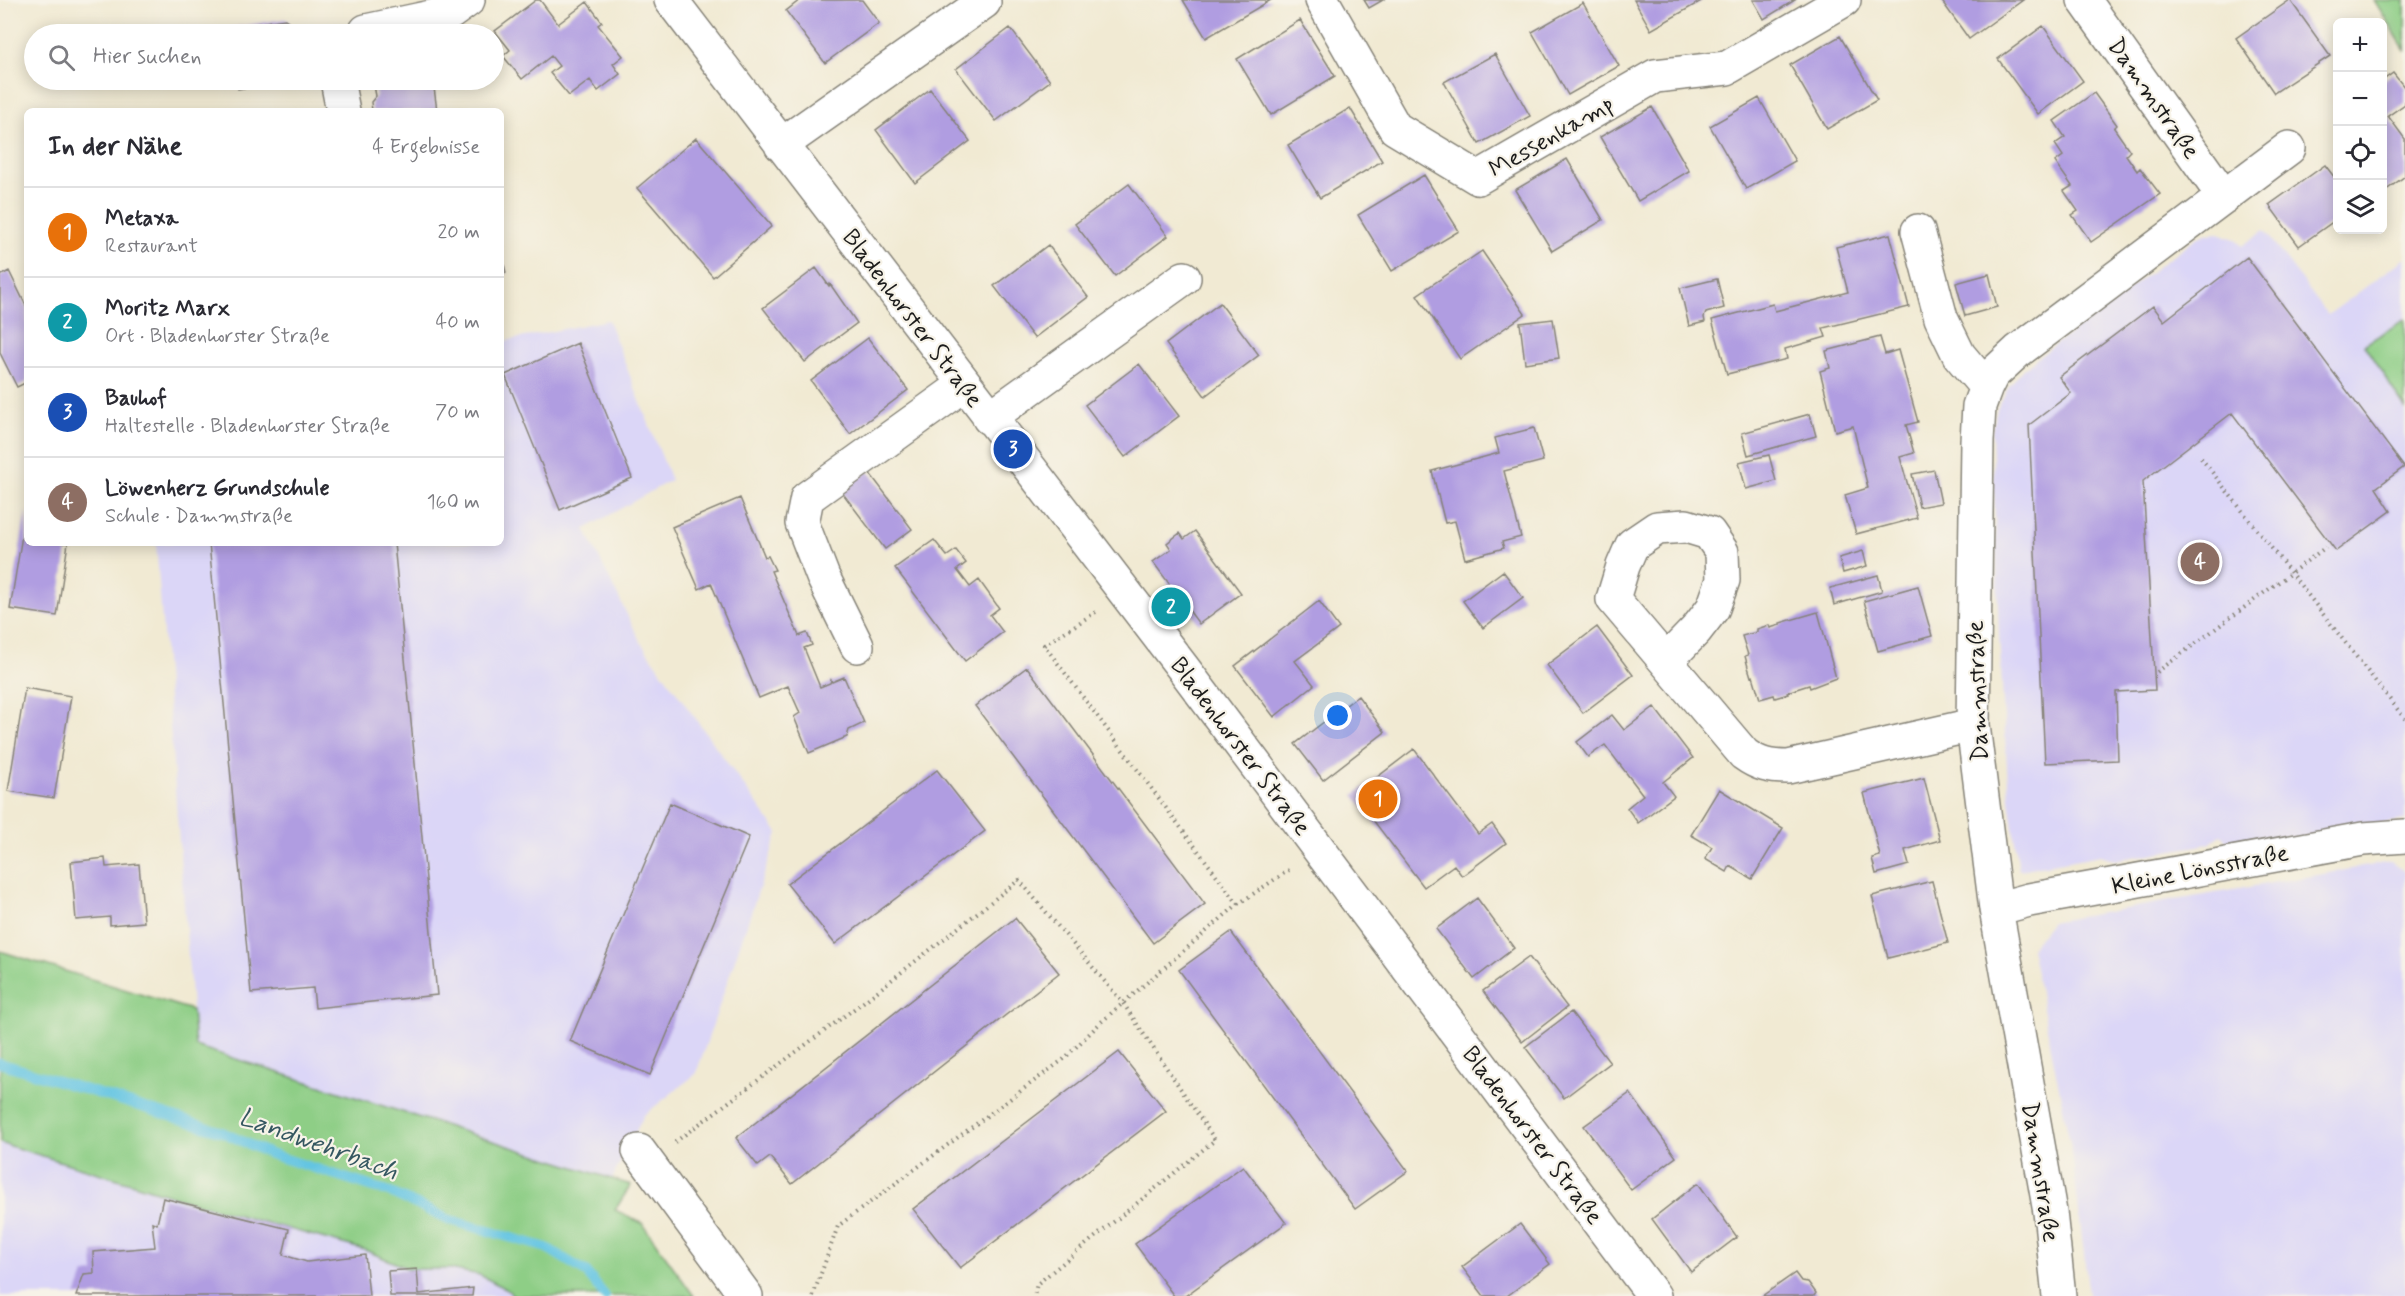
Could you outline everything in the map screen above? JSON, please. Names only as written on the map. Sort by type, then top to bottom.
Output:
[{"type":"street","points":[[397,24],[450,12],[468,0]]},
{"type":"street","name":"Bladenhorster Straße","points":[[671,0],[989,418],[1183,668],[1654,1296]]},
{"type":"street","name":"Messenkamp","points":[[1322,0],[1395,128],[1478,178],[1655,76],[1726,68],[1844,0]]},
{"type":"street","name":"Dammstraße","points":[[2084,0],[2224,197]]},
{"type":"street","points":[[781,145],[984,2]]},
{"type":"street","points":[[339,90],[342,108]]},
{"type":"street","name":"Dammstraße","points":[[2059,1296],[2050,1212],[1996,909],[1973,725],[1979,406],[1992,375],[2018,351],[2289,148]]},
{"type":"street","points":[[1918,231],[1941,318],[1959,355],[1986,387]]},
{"type":"street","points":[[989,418],[1184,278]]},
{"type":"street","points":[[857,646],[823,577],[802,523],[807,498],[964,384]]},
{"type":"street","points":[[1666,661],[1744,754],[1757,763],[1773,767],[1788,767],[1973,725]]},
{"type":"street","name":"Kleine Lönsstraße","points":[[1996,909],[2029,900],[2352,841],[2405,836]]},
{"type":"street","points":[[645,1158],[746,1296]]},
{"type":"path","points":[[2201,458],[2405,719]]},
{"type":"path","points":[[2157,672],[2326,547]]},
{"type":"path","points":[[1124,594],[1044,645],[1238,904]]},
{"type":"path","points":[[813,1296],[838,1226],[1064,1059],[1123,1003],[1238,904],[1320,850]]},
{"type":"path","points":[[645,1158],[669,1146],[866,1000],[1019,880],[1123,1003],[1215,1140],[1037,1284],[1034,1296]]},
{"type":"shaded area","points":[[2264,230],[2328,315],[2405,258],[2405,820],[2230,850],[2222,834],[2209,844],[2115,860],[2101,855],[2019,870],[2009,799],[1999,634],[1992,430],[1997,409],[2009,386],[2023,369],[2196,238],[2205,234],[2219,233],[2235,239],[2242,246]]},
{"type":"shaded area","points":[[608,320],[671,480],[585,529],[641,643],[778,833],[696,1074],[644,1115],[612,1179],[195,1046],[156,546],[504,546],[504,341]]},
{"type":"shaded area","points":[[2391,862],[2405,871],[2405,1296],[2089,1296],[2072,1153],[2031,948],[2051,922]]},
{"type":"shaded area","points":[[0,1143],[199,1204],[365,1250],[409,1269],[450,1269],[480,1275],[514,1296],[0,1296]]},
{"type":"green space","points":[[2374,0],[2405,0],[2405,50],[2387,18]]},
{"type":"green space","points":[[2405,319],[2405,408],[2364,345]]},
{"type":"green space","points":[[0,951],[192,1010],[195,1046],[631,1185],[615,1210],[642,1223],[694,1296],[514,1296],[480,1275],[450,1269],[409,1269],[365,1250],[199,1204],[0,1143]]},
{"type":"building","points":[[536,0],[540,0],[558,24],[587,2],[602,22],[598,25],[623,56],[613,64],[620,74],[598,91],[590,80],[569,96],[550,73],[559,66],[551,56],[522,79],[504,57],[510,50],[504,42],[504,24]]},
{"type":"building","points":[[800,0],[862,0],[879,23],[825,63],[786,11]]},
{"type":"building","points":[[1183,0],[1271,0],[1206,38]]},
{"type":"building","points":[[1364,0],[1383,0],[1369,8]]},
{"type":"building","points":[[1634,0],[1703,0],[1651,30]]},
{"type":"building","points":[[1753,0],[1795,0],[1764,19]]},
{"type":"building","points":[[1941,0],[2023,0],[1969,39]]},
{"type":"building","points":[[2290,0],[2330,56],[2274,93],[2236,38]]},
{"type":"building","points":[[1583,3],[1619,66],[1568,95],[1532,32]]},
{"type":"building","points":[[285,19],[288,24],[254,24]]},
{"type":"building","points":[[1300,20],[1335,76],[1271,115],[1237,59]]},
{"type":"building","points":[[2043,26],[2083,81],[2038,114],[1998,59]]},
{"type":"building","points":[[1010,28],[1050,81],[996,121],[956,69]]},
{"type":"building","points":[[1840,36],[1877,100],[1827,129],[1790,65]]},
{"type":"building","points":[[1495,54],[1530,116],[1479,144],[1444,82]]},
{"type":"building","points":[[2393,73],[2405,88],[2405,104],[2388,116],[2405,139],[2405,176],[2387,190],[2387,126],[2387,77]]},
{"type":"building","points":[[930,89],[970,141],[915,183],[876,130]]},
{"type":"building","points":[[375,90],[434,90],[437,108],[372,108],[371,102],[376,96]]},
{"type":"building","points":[[2094,93],[2117,125],[2114,128],[2130,151],[2126,155],[2137,171],[2140,168],[2160,194],[2091,242],[2072,215],[2078,211],[2064,191],[2072,186],[2055,162],[2063,156],[2055,144],[2065,137],[2054,121]]},
{"type":"building","points":[[1759,98],[1795,161],[1746,189],[1710,126]]},
{"type":"building","points":[[1652,107],[1689,171],[1638,201],[1600,137]]},
{"type":"building","points":[[1350,108],[1382,161],[1320,198],[1288,145]]},
{"type":"building","points":[[696,138],[772,226],[713,277],[637,188]]},
{"type":"building","points":[[1567,159],[1603,220],[1552,251],[1515,190]]},
{"type":"building","points":[[2325,165],[2333,175],[2333,222],[2299,246],[2269,205]]},
{"type":"building","points":[[1424,175],[1459,231],[1392,271],[1358,215]]},
{"type":"building","points":[[1129,184],[1168,236],[1115,276],[1075,224]]},
{"type":"building","points":[[1890,234],[1909,307],[1823,328],[1826,337],[1785,349],[1787,359],[1727,374],[1712,320],[1773,304],[1775,311],[1848,292],[1836,247]]},
{"type":"building","points":[[1048,245],[1088,297],[1034,338],[994,286]]},
{"type":"building","points":[[1482,251],[1525,314],[1460,359],[1417,295]]},
{"type":"building","points":[[2247,257],[2404,467],[2376,488],[2391,511],[2336,551],[2232,413],[2143,481],[2155,690],[2116,692],[2118,760],[2045,763],[2029,425],[2071,393],[2059,377],[2153,306],[2164,321]]},
{"type":"building","points":[[816,268],[857,323],[805,362],[763,308]]},
{"type":"building","points":[[9,271],[24,302],[24,384],[17,387],[0,353],[0,276]]},
{"type":"building","points":[[1989,274],[1997,307],[1965,316],[1956,283]]},
{"type":"building","points":[[1717,279],[1724,308],[1706,313],[1705,322],[1689,326],[1680,288]]},
{"type":"building","points":[[1220,303],[1259,355],[1205,396],[1166,344]]},
{"type":"building","points":[[1553,319],[1559,358],[1525,363],[1520,323]]},
{"type":"building","points":[[1880,337],[1885,354],[1898,350],[1918,422],[1906,425],[1914,453],[1900,457],[1917,518],[1856,534],[1845,495],[1868,488],[1853,426],[1835,431],[1820,371],[1830,368],[1826,351]]},
{"type":"building","points":[[868,338],[908,390],[850,434],[811,381]]},
{"type":"building","points":[[578,343],[632,478],[560,510],[505,375]]},
{"type":"building","points":[[1139,364],[1179,416],[1125,457],[1085,405]]},
{"type":"building","points":[[1810,414],[1816,436],[1748,455],[1742,433]]},
{"type":"building","points":[[1534,428],[1543,461],[1504,471],[1521,537],[1502,542],[1504,548],[1465,559],[1455,521],[1445,523],[1432,471],[1499,453],[1495,438]]},
{"type":"building","points":[[1769,455],[1776,481],[1746,489],[1739,462]]},
{"type":"building","points":[[1934,470],[1941,503],[1919,507],[1912,474]]},
{"type":"building","points":[[868,471],[912,529],[885,549],[841,491]]},
{"type":"building","points":[[740,498],[765,557],[768,556],[775,570],[771,571],[799,636],[807,633],[812,645],[804,648],[820,687],[830,683],[831,680],[832,682],[844,677],[864,723],[849,730],[847,737],[809,753],[794,717],[800,713],[788,686],[759,698],[711,583],[699,589],[672,527]]},
{"type":"building","points":[[24,523],[24,546],[68,546],[57,616],[10,609]]},
{"type":"building","points":[[1195,531],[1241,593],[1199,624],[1153,562],[1171,549],[1167,543],[1180,533],[1184,539]]},
{"type":"building","points":[[934,540],[947,556],[956,550],[966,563],[957,570],[970,587],[979,580],[999,608],[990,615],[1003,632],[965,661],[895,568]]},
{"type":"building","points":[[209,546],[394,546],[437,995],[315,1008],[313,988],[251,993]]},
{"type":"building","points":[[1863,551],[1867,566],[1843,573],[1839,558]]},
{"type":"building","points":[[1503,571],[1523,598],[1483,628],[1463,601]]},
{"type":"building","points":[[1878,575],[1882,591],[1834,605],[1830,588]]},
{"type":"building","points":[[1918,586],[1932,636],[1878,651],[1864,601]]},
{"type":"building","points":[[1319,601],[1339,628],[1295,661],[1314,685],[1274,717],[1235,666]]},
{"type":"building","points":[[1818,612],[1836,678],[1810,688],[1809,685],[1787,692],[1788,694],[1775,698],[1774,695],[1760,699],[1748,667],[1745,656],[1748,655],[1742,636],[1757,632],[1757,629],[1769,625],[1770,628]]},
{"type":"building","points":[[1597,627],[1633,675],[1583,713],[1547,665]]},
{"type":"building","points":[[1027,667],[1205,904],[1153,943],[975,706]]},
{"type":"building","points":[[25,688],[71,696],[54,798],[8,791]]},
{"type":"building","points":[[1358,696],[1385,732],[1323,780],[1295,744]]},
{"type":"building","points":[[1654,707],[1693,758],[1663,782],[1674,796],[1638,823],[1627,808],[1643,795],[1605,745],[1588,757],[1577,742],[1612,715],[1624,730]]},
{"type":"building","points":[[1414,749],[1478,834],[1492,824],[1506,843],[1462,876],[1454,865],[1424,887],[1354,795]]},
{"type":"building","points":[[937,770],[985,831],[835,944],[787,884]]},
{"type":"building","points":[[1924,778],[1940,840],[1905,850],[1909,865],[1876,874],[1872,858],[1880,856],[1864,793]]},
{"type":"building","points":[[1719,789],[1783,828],[1752,879],[1730,866],[1727,872],[1705,859],[1712,847],[1691,835]]},
{"type":"building","points":[[670,803],[749,837],[650,1075],[570,1041]]},
{"type":"building","points":[[105,858],[106,867],[139,864],[144,922],[110,925],[110,917],[76,920],[71,862]]},
{"type":"building","points":[[1932,881],[1948,943],[1888,958],[1872,896]]},
{"type":"building","points":[[1477,898],[1514,948],[1474,979],[1436,929]]},
{"type":"building","points":[[1015,918],[1059,973],[792,1184],[770,1157],[758,1166],[736,1138]]},
{"type":"building","points":[[1231,932],[1408,1171],[1355,1209],[1179,970]]},
{"type":"building","points":[[1529,957],[1567,1007],[1522,1042],[1483,991]]},
{"type":"building","points":[[1571,1012],[1610,1063],[1564,1098],[1525,1047]]},
{"type":"building","points":[[1119,1052],[1166,1111],[960,1268],[913,1209]]},
{"type":"building","points":[[1630,1093],[1676,1157],[1631,1190],[1584,1126]]},
{"type":"building","points":[[1243,1166],[1286,1223],[1185,1296],[1174,1296],[1135,1244]]},
{"type":"building","points":[[1698,1183],[1737,1237],[1691,1272],[1652,1219]]},
{"type":"building","points":[[163,1198],[289,1229],[283,1255],[307,1262],[365,1255],[369,1296],[76,1296],[84,1274],[94,1273],[93,1252],[155,1247],[152,1222],[157,1224]]},
{"type":"building","points":[[1520,1224],[1550,1264],[1507,1296],[1484,1296],[1462,1267]]},
{"type":"building","points":[[417,1269],[419,1294],[473,1288],[472,1296],[390,1296],[388,1271]]},
{"type":"building","points":[[1795,1273],[1801,1281],[1808,1282],[1816,1293],[1814,1296],[1762,1296]]},
{"type":"waterway","name":"Landwehrbach","points":[[0,1063],[222,1132],[270,1154],[389,1192],[450,1220],[547,1248],[586,1272],[605,1296]]},
{"type":"place","name":"Bauhof","points":[[1013,449]]},
{"type":"place","name":"Löwenherz Grundschule","points":[[2200,562]]},
{"type":"place","name":"Moritz Marx","points":[[1171,607]]},
{"type":"place","name":"Metaxa","points":[[1378,799]]}]
